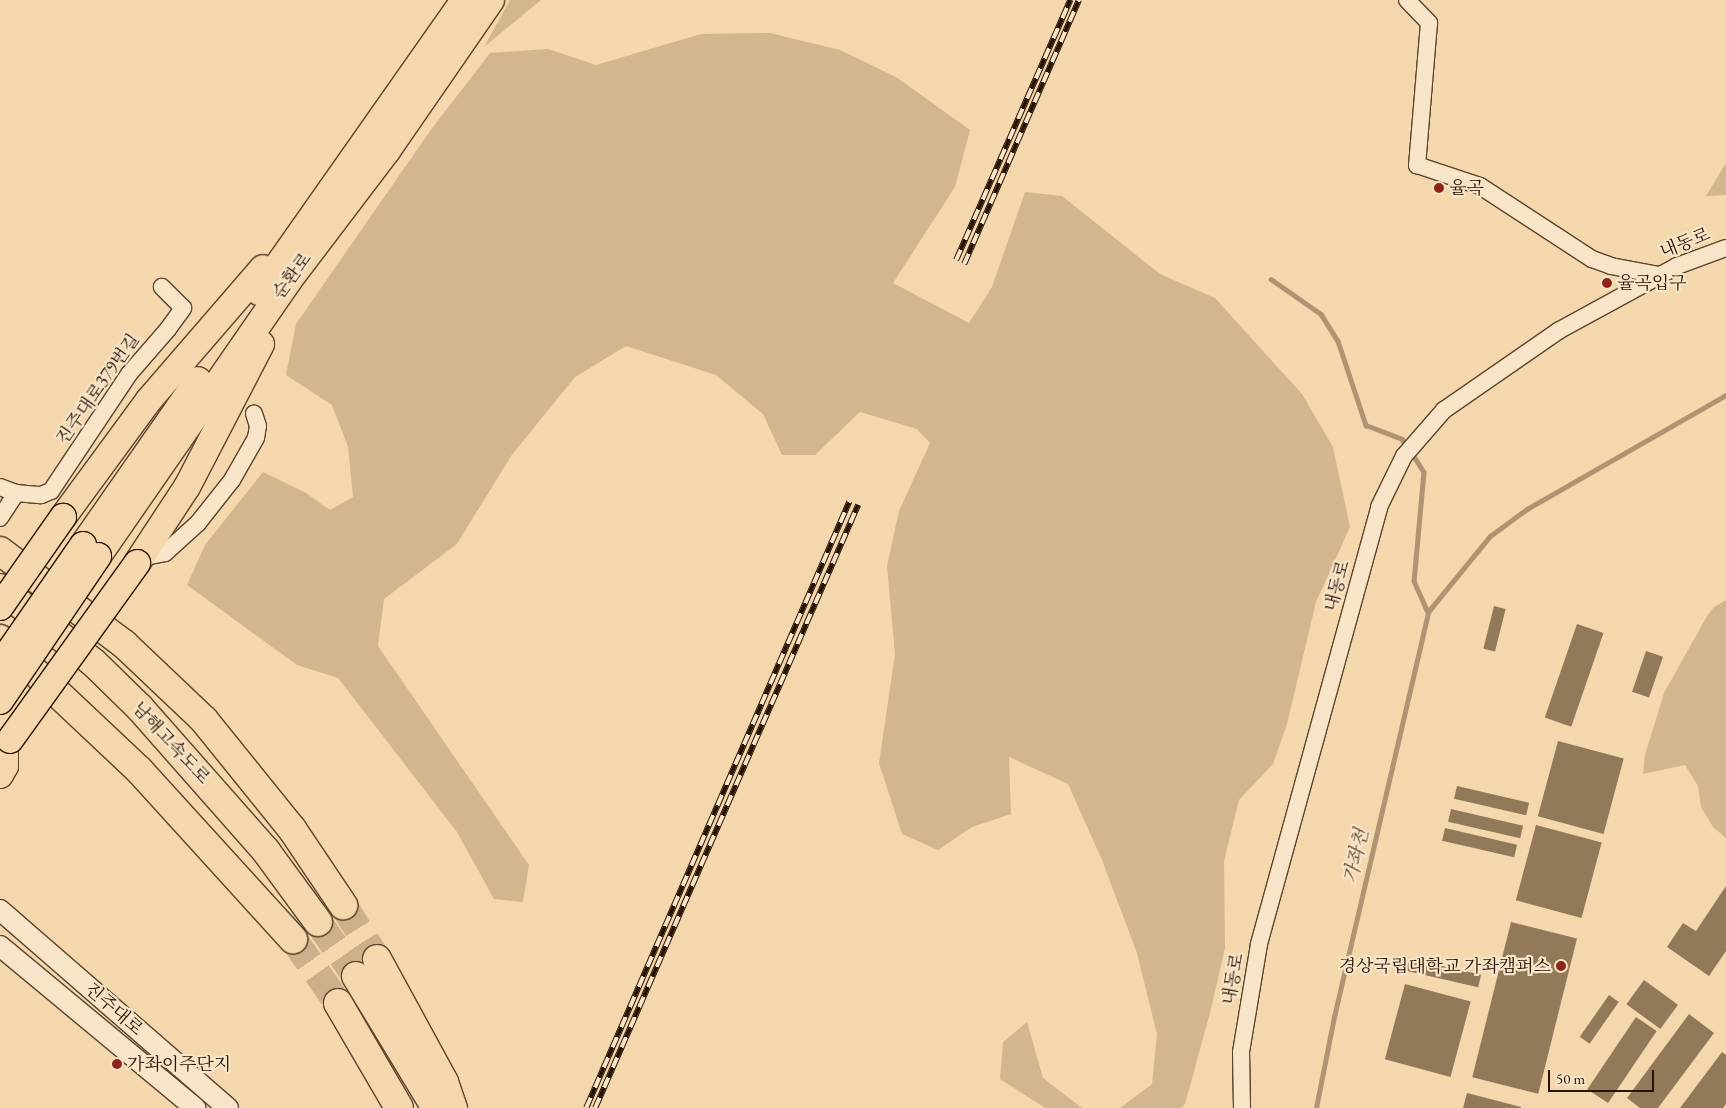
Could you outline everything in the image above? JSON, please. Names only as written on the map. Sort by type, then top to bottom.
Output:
[{"type":"highway","name":"순환로","points":[[91,551],[289,280],[464,0]]},
{"type":"highway","name":"순환로","points":[[348,184],[491,0]]},
{"type":"highway","points":[[0,607],[149,400],[348,184]]},
{"type":"highway","points":[[0,774],[5,766],[5,747],[139,561],[187,487],[266,333],[348,184]]},
{"type":"highway","points":[[0,551],[124,644],[204,720],[292,829],[343,905]]},
{"type":"highway","points":[[0,665],[91,551]]},
{"type":"highway","points":[[0,700],[91,551]]},
{"type":"highway","name":"남해고속도로","points":[[0,588],[94,663],[140,708],[266,851],[318,922]]},
{"type":"highway","points":[[0,639],[139,770],[293,939]]},
{"type":"highway","points":[[377,959],[444,1082],[453,1108]]},
{"type":"highway","points":[[356,976],[436,1108]]},
{"type":"highway","points":[[338,1003],[399,1108]]},
{"type":"street","points":[[1407,0],[1429,22],[1417,165],[1480,186],[1592,259],[1611,266],[1659,275]]},
{"type":"street","name":"내동로","points":[[1242,1108],[1241,1052],[1259,944],[1379,506],[1404,456],[1444,410],[1480,383],[1558,331],[1659,275],[1726,248]]},
{"type":"street","name":"진주대로379번길","points":[[0,487],[16,493],[40,495],[51,491],[129,374],[159,350],[183,308],[162,287]]},
{"type":"street","points":[[139,561],[165,553],[198,523],[232,480],[256,438],[258,426],[254,414]]},
{"type":"street","points":[[0,518],[16,493]]},
{"type":"street","name":"진주대로","points":[[0,910],[228,1108]]},
{"type":"street","name":"진주대로","points":[[0,946],[195,1108]]},
{"type":"shaded area","points":[[510,0],[541,0],[484,47]]},
{"type":"shaded area","points":[[770,33],[840,50],[896,77],[970,130],[955,187],[893,283],[969,323],[992,287],[1025,192],[1062,196],[1160,274],[1215,298],[1302,394],[1333,447],[1350,527],[1316,602],[1287,724],[1273,764],[1239,800],[1224,861],[1225,948],[1210,1013],[1185,1104],[1181,1108],[1120,1108],[1152,1084],[1157,1034],[1137,953],[1102,860],[1068,784],[1009,757],[1011,814],[972,827],[938,850],[902,834],[879,763],[895,654],[887,566],[899,511],[930,443],[917,429],[860,412],[815,455],[782,455],[763,414],[716,375],[626,346],[575,377],[511,456],[457,544],[384,599],[378,646],[529,865],[523,902],[494,899],[457,832],[338,678],[297,665],[187,585],[205,545],[263,472],[306,493],[330,510],[353,497],[348,447],[332,405],[286,375],[296,324],[430,131],[490,53],[548,49],[596,65],[701,34]]},
{"type":"shaded area","points":[[1726,163],[1726,195],[1706,196]]},
{"type":"shaded area","points":[[1726,600],[1726,838],[1713,827],[1701,807],[1698,786],[1685,765],[1643,774],[1645,755],[1664,693],[1707,616],[1714,607]]},
{"type":"shaded area","points":[[1027,1022],[1043,1078],[1082,1108],[1045,1108],[1000,1079],[1003,1042]]},
{"type":"building","points":[[1494,606],[1506,609],[1495,652],[1483,649]]},
{"type":"building","points":[[1577,624],[1603,633],[1571,727],[1545,718]]},
{"type":"building","points":[[1646,651],[1663,657],[1649,698],[1632,692]]},
{"type":"building","points":[[1558,741],[1624,759],[1603,834],[1538,816]]},
{"type":"building","points":[[1457,786],[1529,803],[1526,815],[1454,799]]},
{"type":"building","points":[[1451,809],[1523,826],[1520,838],[1448,822]]},
{"type":"building","points":[[1536,825],[1602,843],[1581,918],[1516,900]]},
{"type":"building","points":[[1445,828],[1517,845],[1514,857],[1442,841]]},
{"type":"building","points":[[1726,886],[1726,951],[1709,976],[1667,947],[1683,923],[1696,931]]},
{"type":"building","points":[[1511,922],[1577,938],[1538,1094],[1472,1077]]},
{"type":"building","points":[[1409,958],[1481,975],[1478,987],[1406,971]]},
{"type":"building","points":[[1644,980],[1678,1005],[1660,1029],[1626,1004]]},
{"type":"building","points":[[1405,984],[1471,1002],[1450,1077],[1385,1059]]},
{"type":"building","points":[[1609,995],[1619,1002],[1590,1044],[1580,1037]]},
{"type":"building","points":[[1689,1014],[1714,1033],[1658,1108],[1640,1108],[1627,1098]]},
{"type":"building","points":[[1636,1017],[1657,1031],[1608,1103],[1587,1089]]},
{"type":"building","points":[[1722,1052],[1726,1055],[1726,1104],[1723,1108],[1680,1108]]},
{"type":"building","points":[[1467,1093],[1521,1107],[1521,1108],[1463,1108]]},
{"type":"waterway","points":[[1271,279],[1321,314],[1338,341],[1366,425],[1402,439],[1407,447]]},
{"type":"waterway","name":"가좌천","points":[[1316,1108],[1334,1017],[1428,612],[1490,536],[1527,509],[1726,395]]},
{"type":"waterway","points":[[1412,453],[1424,472],[1414,581],[1428,612]]},
{"type":"tunnel","points":[[343,905],[377,959]]},
{"type":"tunnel","points":[[318,922],[356,976]]},
{"type":"tunnel","points":[[293,939],[338,1003]]},
{"type":"railway","points":[[956,260],[1070,0]]},
{"type":"railway","points":[[964,264],[1079,0]]},
{"type":"railway","points":[[586,1108],[849,502]]},
{"type":"railway","points":[[595,1108],[858,505]]},
{"type":"place","name":"율곡","points":[[1439,188]]},
{"type":"place","name":"율곡입구","points":[[1607,283]]},
{"type":"place","name":"경상국립대학교 가좌캠퍼스","points":[[1561,966]]},
{"type":"place","name":"가좌이주단지","points":[[117,1064]]}]
